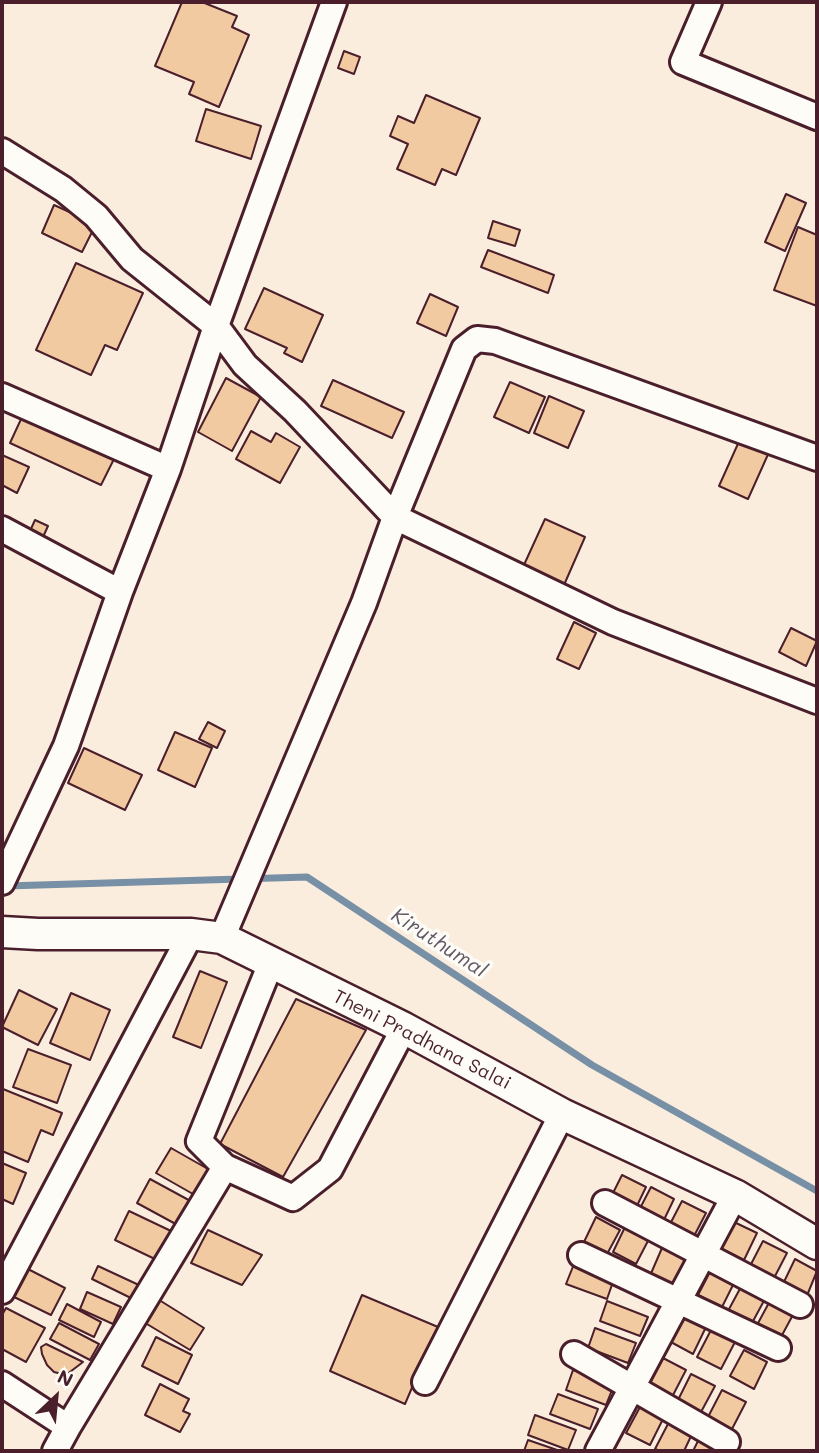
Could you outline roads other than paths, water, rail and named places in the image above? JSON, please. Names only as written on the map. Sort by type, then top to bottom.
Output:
[{"type":"main road","name":"Theni Pradhana Salai","points":[[2,932],[191,934],[226,927],[271,963],[404,1028],[562,1114],[735,1195],[817,1244]]},
{"type":"street","points":[[3,879],[66,746],[334,2]]},
{"type":"street","points":[[709,2],[683,62],[817,117]]},
{"type":"street","points":[[2,151],[63,189],[96,216],[132,259],[216,326],[245,365],[295,411],[395,517],[613,622],[817,701]]},
{"type":"street","points":[[226,927],[365,603],[395,517],[464,349],[477,339],[495,341],[817,458]]},
{"type":"street","points":[[2,396],[168,469]]},
{"type":"street","points":[[2,529],[120,592]]},
{"type":"street","points":[[2,1291],[191,934]]},
{"type":"street","points":[[271,963],[199,1141],[225,1167],[293,1198],[330,1169],[404,1028]]},
{"type":"street","points":[[425,1382],[562,1114]]},
{"type":"street","points":[[55,1451],[225,1167]]},
{"type":"street","points":[[598,1451],[735,1195]]},
{"type":"street","points":[[605,1203],[800,1306]]},
{"type":"street","points":[[581,1255],[778,1348]]},
{"type":"street","points":[[574,1354],[727,1442]]},
{"type":"street","points":[[2,1384],[68,1427]]},
{"type":"waterway","name":"Kiruthumal","points":[[6,886],[307,877],[592,1065],[817,1191]]}]
